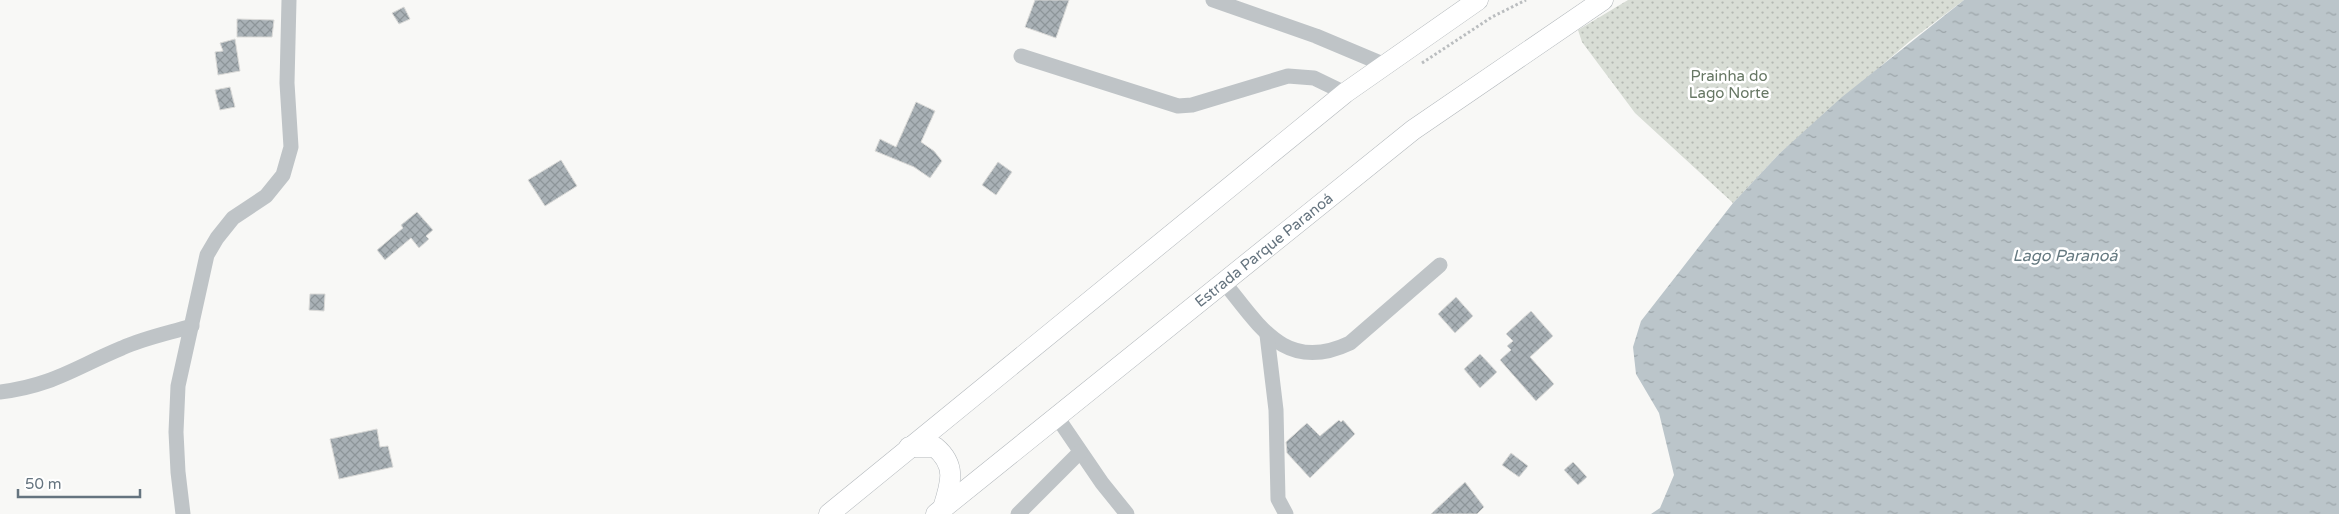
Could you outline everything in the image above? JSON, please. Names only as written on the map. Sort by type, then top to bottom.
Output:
[{"type":"main road","points":[[829,514],[908,447],[1345,93],[1478,0]]},
{"type":"main road","name":"Estrada Parque Paranoá","points":[[939,511],[1413,130],[1603,0]]},
{"type":"main road","points":[[908,447],[935,447],[946,456],[950,469],[951,485],[939,511]]},
{"type":"street","points":[[184,514],[178,472],[176,407],[178,386],[204,264],[216,238],[233,218],[266,196],[283,175],[291,147],[287,83],[289,0]]},
{"type":"street","points":[[1213,0],[1316,36],[1385,64]]},
{"type":"street","points":[[1021,56],[1178,106],[1192,105],[1288,76],[1314,78],[1345,93]]},
{"type":"street","points":[[1224,281],[1267,335],[1276,343],[1312,353],[1333,351],[1350,343],[1440,265]]},
{"type":"street","points":[[0,392],[27,389],[56,380],[123,347],[192,326]]},
{"type":"street","points":[[1267,335],[1276,410],[1278,499],[1286,514]]},
{"type":"street","points":[[1057,417],[1080,452],[1127,514]]},
{"type":"street","points":[[1018,514],[1080,452]]},
{"type":"green space","name":"Prainha do Lago Norte","points":[[1628,0],[1964,0],[1910,41],[1780,153],[1733,203],[1635,113],[1582,42],[1578,30]]},
{"type":"water","name":"Lago Paranoá","points":[[1964,0],[2339,0],[2339,514],[1651,514],[1660,508],[1674,475],[1659,413],[1636,374],[1633,347],[1641,321],[1733,203],[1780,153],[1842,97]]},
{"type":"building","points":[[1035,0],[1069,0],[1056,38],[1025,27]]},
{"type":"building","points":[[404,7],[410,19],[399,24],[392,13]]},
{"type":"building","points":[[237,19],[274,20],[272,37],[237,37]]},
{"type":"building","points":[[235,39],[240,71],[218,75],[215,52],[223,51],[220,43]]},
{"type":"building","points":[[230,87],[235,107],[220,110],[215,90]]},
{"type":"building","points":[[916,102],[935,111],[921,142],[934,151],[942,161],[930,178],[914,167],[875,151],[880,139],[896,147]]},
{"type":"building","points":[[561,160],[577,186],[545,206],[528,180]]},
{"type":"building","points":[[998,162],[1012,172],[996,195],[982,185]]},
{"type":"building","points":[[417,212],[433,230],[426,236],[429,239],[419,248],[411,238],[385,260],[377,250],[403,228],[401,225]]},
{"type":"building","points":[[310,294],[325,294],[324,311],[309,310]]},
{"type":"building","points":[[1456,297],[1473,316],[1455,333],[1438,314]]},
{"type":"building","points":[[1531,311],[1553,336],[1530,357],[1554,384],[1536,401],[1500,360],[1511,350],[1507,346],[1513,341],[1506,334]]},
{"type":"building","points":[[1480,354],[1497,372],[1480,388],[1464,369]]},
{"type":"building","points":[[1339,420],[1341,422],[1343,420],[1355,434],[1310,478],[1287,453],[1286,442],[1307,423],[1320,436]]},
{"type":"building","points":[[377,429],[380,447],[388,446],[393,467],[339,479],[330,439]]},
{"type":"building","points":[[1511,453],[1528,466],[1519,477],[1502,465]]},
{"type":"building","points":[[1573,462],[1587,477],[1578,485],[1564,470]]},
{"type":"building","points":[[1465,482],[1484,507],[1477,514],[1431,514]]}]
